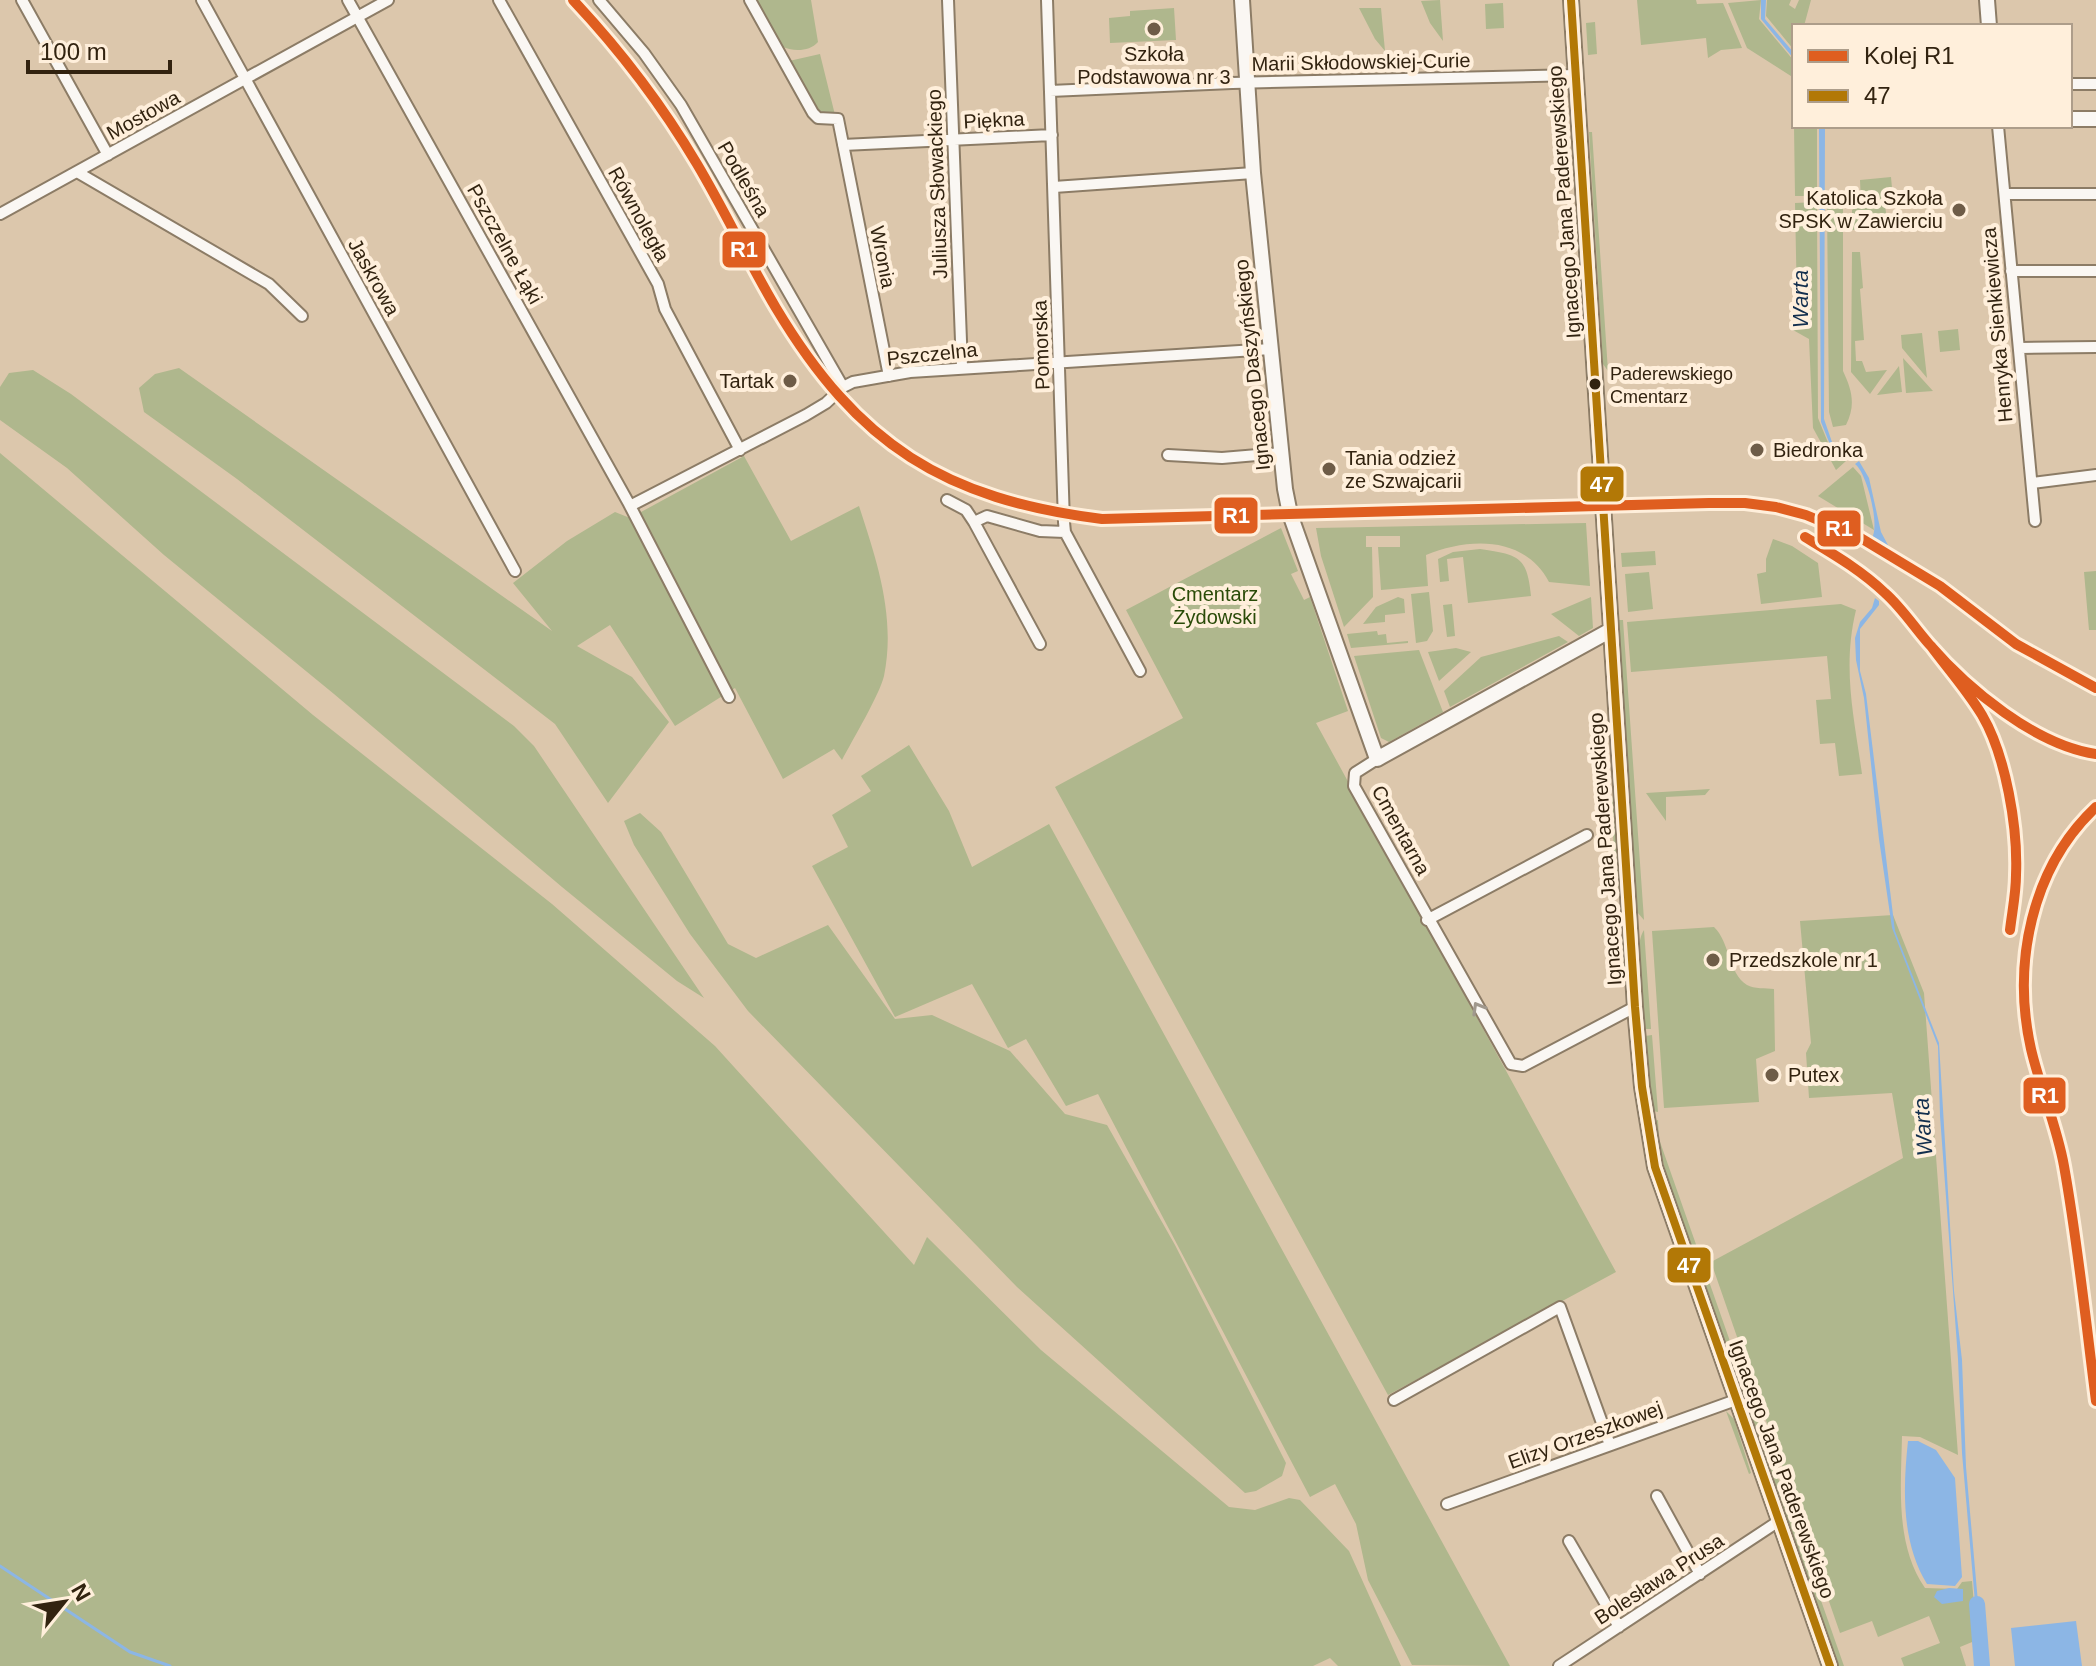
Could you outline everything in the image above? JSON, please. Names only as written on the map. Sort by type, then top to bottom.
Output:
[{"type":"main road","name":"Ignacego Daszyńskiego","points":[[1242,0],[1253,173],[1290,514],[1377,759]]},
{"type":"main road","name":"Ignacego Jana Paderewskiego","points":[[1571,0],[1642,1087],[1655,1167],[1779,1521],[1824,1663]]},
{"type":"main road","points":[[1987,0],[1989,24]]},
{"type":"main road","points":[[2072,119],[2096,119]]},
{"type":"main road","name":"Cmentarna","points":[[1377,759],[1611,630]]},
{"type":"street","points":[[22,0],[108,155]]},
{"type":"street","name":"Jaskrowa","points":[[202,0],[515,571]]},
{"type":"street","name":"Pszczelne Łąki","points":[[348,0],[630,506],[729,697]]},
{"type":"street","name":"Mostowa","points":[[0,214],[388,0]]},
{"type":"street","name":"Równoległa","points":[[499,0],[658,284],[665,309],[740,450]]},
{"type":"street","name":"Podleśna","points":[[599,0],[644,53],[681,105],[843,387]]},
{"type":"street","points":[[750,0],[813,113],[818,118],[838,119],[843,145]]},
{"type":"street","name":"Juliusza Słowackiego","points":[[948,0],[962,367]]},
{"type":"street","name":"Pomorska","points":[[1047,0],[1065,532],[1140,671]]},
{"type":"street","name":"Marii Skłodowskiej-Curie","points":[[1050,91],[1246,82],[1576,75]]},
{"type":"street","points":[[2072,84],[2096,84]]},
{"type":"street","name":"Henryka Sienkiewicza","points":[[1998,128],[2035,521]]},
{"type":"street","name":"Piękna","points":[[843,145],[1052,135]]},
{"type":"street","name":"Wronia","points":[[843,145],[889,376]]},
{"type":"street","points":[[77,172],[269,284],[302,316]]},
{"type":"street","points":[[1054,187],[1253,173]]},
{"type":"street","points":[[2005,194],[2096,194]]},
{"type":"street","points":[[2011,271],[2096,271]]},
{"type":"street","points":[[2020,348],[2096,347]]},
{"type":"street","name":"Pszczelna","points":[[630,506],[817,409],[853,382],[962,367],[1271,349]]},
{"type":"street","points":[[1168,455],[1222,458],[1281,453]]},
{"type":"street","points":[[2032,483],[2096,475]]},
{"type":"street","points":[[947,500],[966,510],[974,522],[1040,644]]},
{"type":"street","points":[[974,522],[987,516],[1040,531],[1065,532]]},
{"type":"street","name":"Cmentarna","points":[[1377,759],[1355,773],[1354,786],[1507,1059],[1515,1066],[1523,1066],[1635,1007]]},
{"type":"street","points":[[1427,920],[1587,835]]},
{"type":"street","points":[[1394,1400],[1560,1307],[1610,1445]]},
{"type":"street","name":"Elizy Orzeszkowej","points":[[1447,1504],[1736,1400]]},
{"type":"street","points":[[1657,1496],[1700,1574]]},
{"type":"street","name":"Bolesława Prusa","points":[[1559,1666],[1779,1521]]},
{"type":"street","points":[[1569,1541],[1619,1627]]},
{"type":"green space","points":[[757,0],[811,0],[818,42],[801,50],[781,46]]},
{"type":"green space","points":[[1440,0],[1443,41],[1430,23],[1421,1]]},
{"type":"green space","points":[[1637,0],[1723,3],[1742,48],[1721,50],[1708,58],[1706,38],[1641,45]]},
{"type":"green space","points":[[1761,0],[1759,19],[1792,59],[1792,77],[1747,48],[1728,3]]},
{"type":"green space","points":[[1767,0],[1791,0],[1789,5],[1795,9],[1799,0],[1811,0],[1805,24],[1792,24],[1792,48],[1766,16]]},
{"type":"green space","points":[[1503,3],[1504,28],[1486,29],[1485,4]]},
{"type":"green space","points":[[1174,8],[1176,40],[1110,43],[1109,18],[1130,16],[1130,11]]},
{"type":"green space","points":[[1359,8],[1381,8],[1385,51],[1375,39]]},
{"type":"green space","points":[[1595,22],[1597,54],[1588,55],[1586,23]]},
{"type":"green space","points":[[820,54],[836,119],[817,112],[789,61]]},
{"type":"green space","points":[[1794,128],[1817,128],[1817,196],[1795,196]]},
{"type":"green space","points":[[1589,132],[1592,132],[1608,371],[1603,364]]},
{"type":"green space","points":[[1891,177],[1893,199],[1861,202],[1860,180]]},
{"type":"green space","points":[[1817,202],[1818,418],[1831,450],[1846,461],[1836,470],[1813,428],[1809,339],[1793,330],[1797,305],[1795,203]]},
{"type":"green space","points":[[1827,203],[1843,205],[1843,371],[1851,391],[1852,404],[1846,425],[1833,427],[1829,412]]},
{"type":"green space","points":[[1885,204],[1887,222],[1884,223],[1882,216],[1861,218],[1859,230],[1852,230],[1852,210]]},
{"type":"green space","points":[[1852,252],[1860,252],[1863,288],[1860,289],[1864,340],[1855,341],[1856,361],[1862,361],[1866,372],[1887,370],[1870,394],[1851,372]]},
{"type":"green space","points":[[1958,329],[1960,350],[1940,352],[1938,331]]},
{"type":"green space","points":[[1922,333],[1927,378],[1902,348],[1901,335]]},
{"type":"green space","points":[[1903,358],[1933,391],[1906,393]]},
{"type":"green space","points":[[1899,366],[1902,392],[1877,395]]},
{"type":"green space","points":[[179,368],[552,631],[513,583],[567,541],[615,512],[630,518],[744,456],[791,541],[859,506],[878,568],[888,632],[884,676],[877,695],[842,760],[834,749],[783,779],[735,688],[675,726],[610,625],[577,646],[632,677],[669,722],[608,803],[555,724],[237,479],[144,412],[139,388],[155,374]]},
{"type":"green space","points":[[33,370],[71,394],[514,726],[534,746],[704,998],[677,981],[562,887],[164,555],[67,468],[0,420],[0,387],[9,373]]},
{"type":"green space","points":[[0,453],[313,715],[552,904],[715,1046],[914,1265],[927,1237],[1041,1350],[1229,1507],[1255,1510],[1289,1498],[1300,1500],[1349,1551],[1401,1666],[1338,1666],[1330,1658],[1313,1666],[0,1666]]},
{"type":"green space","points":[[1853,467],[1861,476],[1874,530],[1818,496]]},
{"type":"green space","points":[[1586,523],[1590,586],[1549,582],[1538,567],[1510,548],[1477,544],[1459,545],[1426,555],[1428,586],[1381,590],[1378,547],[1400,547],[1400,536],[1366,536],[1366,547],[1372,547],[1373,597],[1344,627],[1321,556],[1316,528]]},
{"type":"green space","name":"Cmentarz Żydowski","points":[[1281,528],[1298,571],[1291,574],[1304,600],[1310,597],[1348,711],[1316,723],[1616,1272],[1388,1395],[1055,787],[1183,718],[1126,610]]},
{"type":"green space","points":[[1773,539],[1792,546],[1818,563],[1822,597],[1761,604],[1757,574],[1766,572],[1766,559]]},
{"type":"green space","points":[[1480,549],[1504,553],[1519,560],[1527,573],[1531,596],[1468,603],[1463,557],[1447,559],[1449,581],[1440,582],[1438,559],[1453,552]]},
{"type":"green space","points":[[1655,551],[1656,565],[1622,567],[1621,553]]},
{"type":"green space","points":[[2096,571],[2096,630],[2089,630],[2084,572]]},
{"type":"green space","points":[[1649,572],[1653,609],[1628,612],[1625,574]]},
{"type":"green space","points":[[1429,592],[1433,631],[1427,641],[1416,643],[1411,594]]},
{"type":"green space","points":[[1398,597],[1404,599],[1405,613],[1385,615],[1385,622],[1363,624],[1376,607]]},
{"type":"green space","points":[[1591,597],[1593,628],[1579,636],[1551,614]]},
{"type":"green space","points":[[1452,604],[1455,636],[1447,637],[1443,605]]},
{"type":"green space","points":[[1841,604],[1856,610],[1850,672],[1862,774],[1839,776],[1835,743],[1820,744],[1816,700],[1831,699],[1827,656],[1631,672],[1627,622]]},
{"type":"green space","points":[[1618,620],[1623,620],[1644,920],[1637,912]]},
{"type":"green space","points":[[1377,631],[1378,635],[1386,634],[1387,643],[1408,643],[1351,648],[1347,634]]},
{"type":"green space","points":[[1559,636],[1568,642],[1450,707],[1444,691],[1481,657]]},
{"type":"green space","points":[[1456,648],[1471,652],[1439,681],[1428,652]]},
{"type":"green space","points":[[1419,650],[1443,712],[1389,742],[1381,738],[1354,656]]},
{"type":"green space","points":[[909,745],[949,811],[972,867],[1049,824],[1510,1666],[1412,1665],[1368,1580],[1356,1524],[1335,1484],[1310,1497],[1098,1094],[1066,1106],[1026,1039],[1008,1048],[972,984],[895,1017],[812,866],[848,847],[832,815],[871,791],[861,776]]},
{"type":"green space","points":[[1710,789],[1705,795],[1666,797],[1666,821],[1646,793]]},
{"type":"green space","points":[[1613,797],[1620,887],[1616,887]]},
{"type":"green space","points":[[640,813],[661,832],[728,944],[756,958],[828,925],[895,1019],[932,1015],[1010,1051],[1065,1114],[1107,1125],[1175,1245],[1286,1463],[1282,1476],[1256,1491],[1245,1493],[1017,1287],[748,1011],[690,934],[634,845],[624,821]]},
{"type":"green space","points":[[1893,915],[1924,993],[1958,1455],[1920,1437],[1902,1436],[1902,1515],[1909,1553],[1925,1588],[1957,1589],[1962,1582],[1972,1581],[1977,1640],[1960,1647],[1966,1666],[1904,1666],[1901,1658],[1940,1643],[1929,1616],[1878,1637],[1872,1621],[1840,1633],[1711,1262],[1903,1158],[1892,1093],[1809,1098],[1806,1053],[1811,1043],[1800,921]]},
{"type":"green space","points":[[1714,927],[1741,980],[1757,988],[1774,989],[1775,1051],[1756,1059],[1759,1102],[1664,1108],[1652,931]]},
{"type":"green space","points":[[1644,930],[1651,1029],[1645,1029],[1639,978],[1639,950]]},
{"type":"green space","points":[[1652,1035],[1658,1112],[1653,1111],[1645,1036]]},
{"type":"green space","points":[[1658,1120],[1659,1139],[1844,1666],[1839,1666],[1667,1179],[1654,1121]]},
{"type":"green space","points":[[1726,1411],[1734,1419],[1749,1474]]},
{"type":"water","points":[[1761,0],[1766,0],[1765,19],[1792,51],[1792,57],[1761,19]]},
{"type":"water","points":[[1819,128],[1825,128],[1824,419],[1832,442],[1855,458],[1851,461],[1831,447],[1821,422]]},
{"type":"water","points":[[1859,461],[1869,478],[1881,532],[1889,547],[1872,538],[1873,511],[1868,488],[1855,464]]},
{"type":"water","points":[[1875,598],[1879,605],[1860,629],[1860,671],[1866,694],[1895,931],[1939,1043],[1954,1291],[1962,1360],[1966,1467],[1980,1625],[1977,1625],[1962,1453],[1938,1046],[1892,928],[1864,698],[1856,660],[1855,638],[1860,622],[1872,608]]},
{"type":"water","points":[[1908,1441],[1918,1441],[1936,1450],[1955,1478],[1962,1577],[1955,1586],[1927,1584],[1912,1551],[1905,1496]]},
{"type":"water","points":[[1963,1589],[1963,1601],[1942,1604],[1934,1597],[1937,1591]]},
{"type":"water","points":[[2076,1621],[2082,1666],[2015,1666],[2011,1628]]},
{"type":"waterway","points":[[0,1566],[130,1652],[170,1666]]},
{"type":"waterway","name":"Warta","points":[[1977,1604],[1982,1666]]},
{"type":"rail line","name":"R1","points":[[573,0],[624,58],[684,142],[776,308],[807,356],[839,396],[874,430],[910,457],[951,480],[996,497],[1046,510],[1102,519],[1709,503],[1776,507],[1806,515],[1859,537],[1940,586],[2016,644],[2096,688]]},
{"type":"rail line","name":"R1","points":[[1805,537],[1876,585],[1963,679],[2004,712],[2050,739],[2096,754]]},
{"type":"rail line","name":"R1","points":[[1931,646],[1982,715],[2004,771],[2016,856],[2010,930]]},
{"type":"rail line","name":"R1","points":[[2096,807],[2074,831],[2042,888],[2032,919],[2024,984],[2031,1049],[2064,1166],[2096,1401]]},
{"type":"transit line","name":"47","points":[[1571,0],[1642,1087],[1655,1167],[1830,1666]]},
{"type":"place","name":"Szkoła Podstawowa nr 3","points":[[1154,29]]},
{"type":"place","name":"Katolica Szkoła SPSK w Zawierciu","points":[[1959,210]]},
{"type":"place","name":"Tartak","points":[[790,381]]},
{"type":"place","name":"Paderewskiego Cmentarz","points":[[1595,384]]},
{"type":"place","name":"Biedronka","points":[[1757,450]]},
{"type":"place","name":"Tania odzież ze Szwajcarii","points":[[1329,469]]},
{"type":"place","name":"Przedszkole nr 1","points":[[1713,960]]},
{"type":"place","name":"Putex","points":[[1772,1075]]}]
